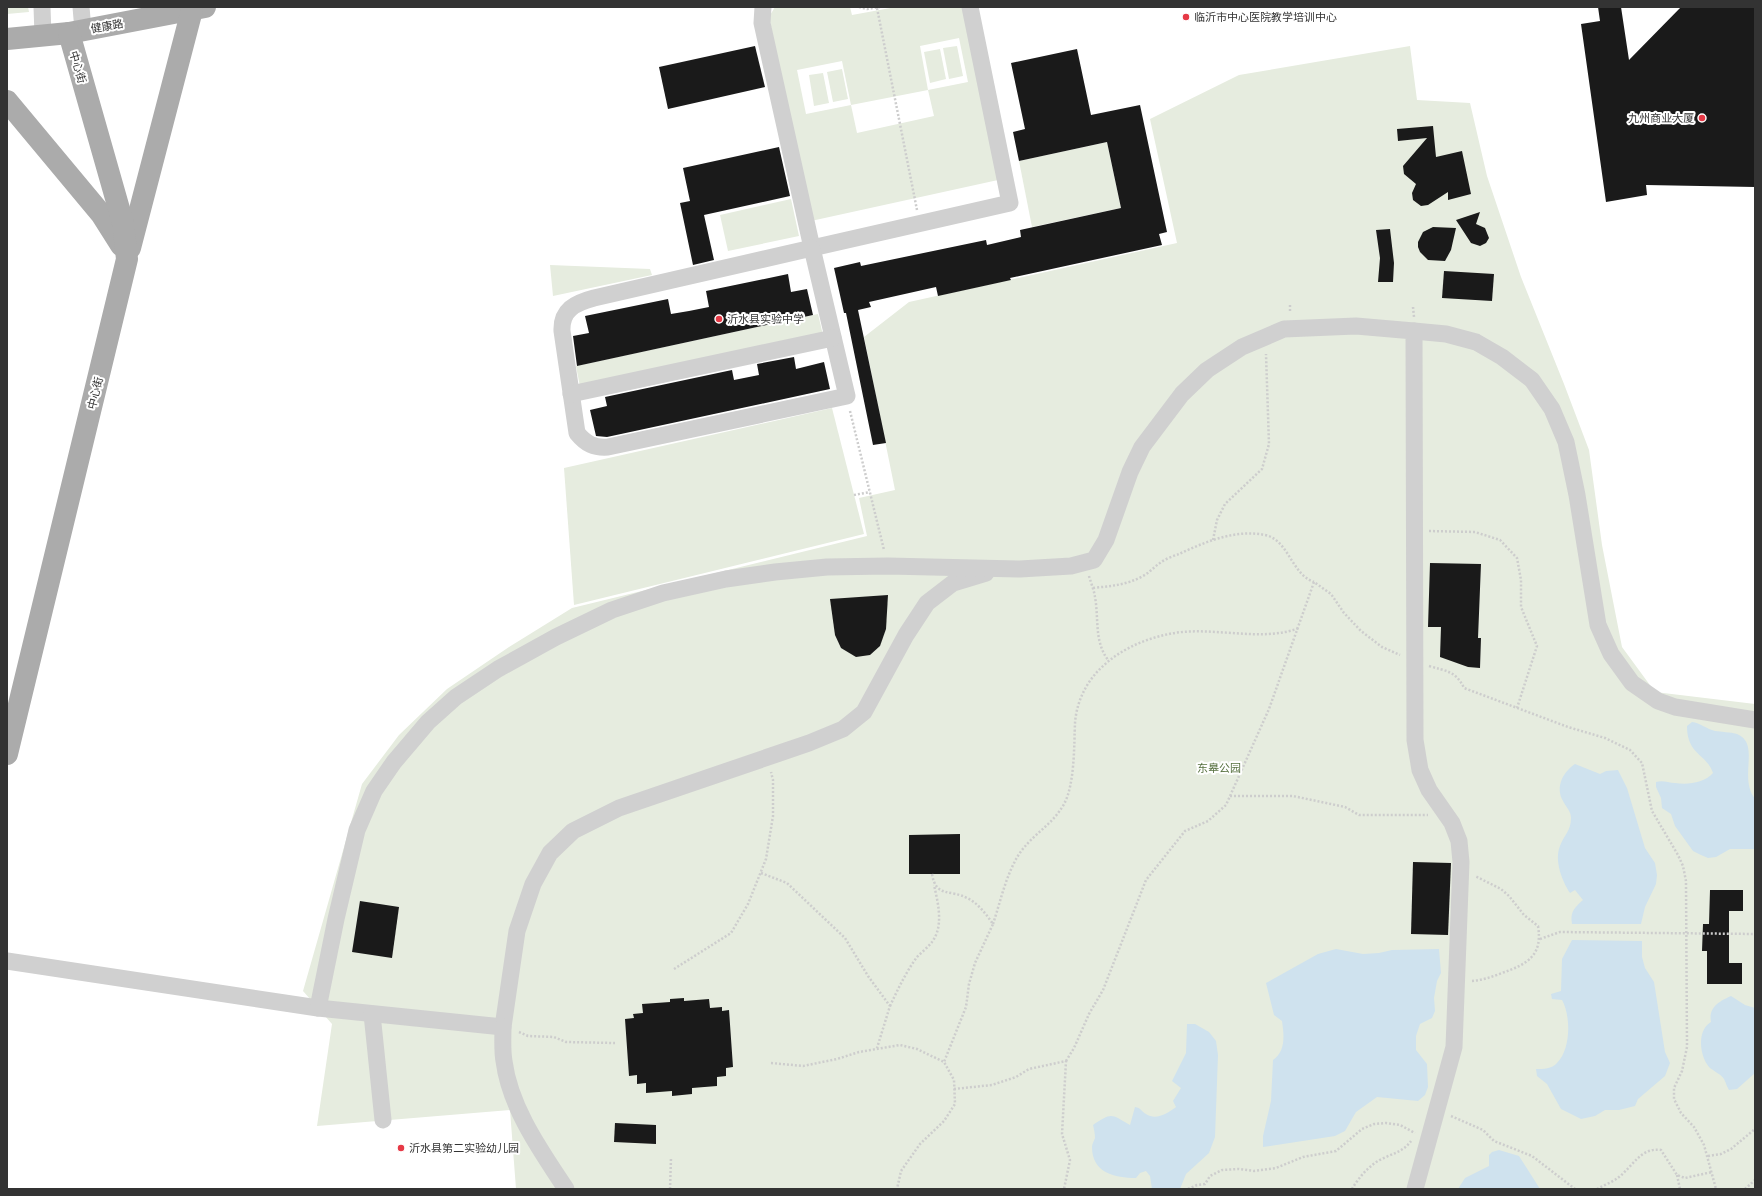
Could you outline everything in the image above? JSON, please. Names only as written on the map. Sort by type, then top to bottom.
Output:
[{"type":"main road","name":"健康路","points":[[7,39],[76,31],[199,9]]},
{"type":"main road","points":[[127,259],[199,9]]},
{"type":"main road","name":"中心街","points":[[7,754],[127,259],[122,223],[76,31]]},
{"type":"main road","points":[[7,100],[102,214],[121,244],[127,259]]},
{"type":"street","points":[[42,7],[43,35]]},
{"type":"street","points":[[76,31],[81,7]]},
{"type":"street","points":[[763,7],[762,23],[812,248],[847,395],[608,447],[598,448],[590,445],[577,433],[562,323],[566,311],[574,305],[594,298],[812,248],[920,224],[1010,203],[970,7]]},
{"type":"street","points":[[318,1008],[336,919],[357,830],[374,791],[394,762],[428,722],[456,697],[498,669],[556,637],[612,610],[663,593],[726,579],[827,567],[888,566],[1004,568],[1064,566],[1094,560],[1106,540],[1130,472],[1142,447],[1182,394],[1207,370],[1242,347],[1284,329],[1356,326],[1446,334],[1476,342],[1502,357],[1532,380],[1552,409],[1566,442],[1577,495],[1598,625],[1611,654],[1632,683],[1658,701],[1674,707],[1755,720]]},
{"type":"street","points":[[1414,331],[1414,740],[1420,770],[1429,790],[1446,815],[1459,841],[1461,873],[1454,1047],[1415,1189]]},
{"type":"street","points":[[571,394],[833,338]]},
{"type":"street","points":[[566,1189],[530,1132],[513,1095],[504,1061],[503,1027],[517,931],[533,884],[550,853],[573,831],[619,808],[768,757],[843,729],[864,712],[906,635],[927,603],[953,583],[1004,568]]},
{"type":"street","points":[[7,961],[318,1008],[503,1027]]},
{"type":"street","points":[[372,1014],[383,1120]]},
{"type":"path","points":[[859,7],[867,9],[879,7],[920,224]]},
{"type":"path","points":[[1213,540],[1217,520],[1225,504],[1262,469],[1270,444],[1266,337]]},
{"type":"path","points":[[847,395],[888,566]]},
{"type":"path","points":[[854,495],[870,492]]},
{"type":"path","points":[[1414,531],[1475,532],[1500,540],[1517,558],[1521,580],[1521,607],[1536,646],[1517,708]]},
{"type":"path","points":[[1093,588],[1121,585],[1144,576],[1161,562],[1213,540],[1240,534],[1266,535],[1281,545],[1299,572],[1306,579],[1314,582],[1331,594],[1344,613],[1361,631],[1382,647],[1414,662],[1451,673],[1459,678],[1464,688],[1568,727],[1605,738],[1630,750],[1642,763],[1652,811],[1683,866],[1686,881],[1687,1047],[1682,1071],[1674,1088],[1674,1099],[1681,1113],[1694,1127],[1704,1145],[1716,1189]]},
{"type":"path","points":[[1084,563],[1095,597],[1098,634],[1102,651],[1108,660]]},
{"type":"path","points":[[1064,1189],[1070,1160],[1062,1134],[1066,1061],[1074,1048],[1089,1014],[1103,990],[1118,947],[1146,880],[1185,831],[1208,821],[1226,805],[1269,709],[1299,628],[1314,582]]},
{"type":"path","points":[[944,1062],[966,1007],[969,984],[975,963],[993,924],[1010,875],[1020,852],[1032,838],[1054,821],[1065,802],[1072,770],[1075,743],[1075,722],[1080,702],[1090,680],[1108,660],[1134,645],[1169,634],[1195,630],[1272,634],[1287,633],[1299,628]]},
{"type":"path","points":[[674,969],[731,933],[748,904],[766,859],[773,816],[773,780],[768,757]]},
{"type":"path","points":[[1230,796],[1293,796],[1346,807],[1359,815],[1446,815]]},
{"type":"path","points":[[760,873],[787,883],[840,933],[890,1006]]},
{"type":"path","points":[[1457,982],[1490,977],[1518,968],[1528,962],[1536,952],[1540,939],[1538,926],[1524,915],[1501,889],[1478,877],[1461,873]]},
{"type":"path","points":[[878,1048],[890,1006],[899,986],[917,957],[933,941],[938,927],[939,907],[932,874]]},
{"type":"path","points":[[934,885],[940,890],[968,898],[982,909],[993,924]]},
{"type":"path","points":[[1540,939],[1560,932],[1755,934]]},
{"type":"path","points":[[503,1027],[536,1038],[554,1037],[566,1042],[615,1043]]},
{"type":"path","points":[[771,1063],[803,1066],[900,1044],[917,1049],[944,1062],[954,1080],[955,1104],[944,1121],[920,1144],[901,1171],[897,1189]]},
{"type":"path","points":[[954,1089],[992,1085],[1016,1077],[1029,1070],[1066,1061]]},
{"type":"path","points":[[1438,1109],[1483,1130],[1494,1141],[1532,1156],[1575,1189]]},
{"type":"path","points":[[1188,1189],[1197,1185],[1205,1184],[1210,1176],[1222,1170],[1238,1169],[1254,1171],[1276,1168],[1303,1157],[1336,1151],[1362,1128],[1374,1124],[1386,1123],[1400,1125],[1413,1132],[1428,1146]]},
{"type":"path","points":[[1708,1156],[1721,1154],[1731,1149],[1755,1129]]},
{"type":"path","points":[[1352,1189],[1366,1171],[1383,1158],[1392,1156],[1409,1144],[1413,1132]]},
{"type":"path","points":[[1597,1189],[1618,1178],[1644,1152],[1653,1149],[1661,1150],[1677,1174],[1680,1189]]},
{"type":"path","points":[[670,1189],[672,1158]]},
{"type":"path","points":[[1677,1174],[1685,1178],[1712,1172]]},
{"type":"path","points":[[1745,1189],[1755,1180]]},
{"type":"green space","points":[[7,7],[28,7],[29,12],[7,14]]},
{"type":"green space","points":[[775,7],[850,7],[852,15],[896,7],[962,7],[998,180],[811,221],[769,17]],"holes":[[[959,38],[968,82],[928,90],[920,46]],[[842,61],[851,105],[806,114],[797,70]],[[928,90],[934,116],[857,133],[851,105]]]},
{"type":"green space","points":[[957,46],[963,76],[949,79],[943,48]]},
{"type":"green space","name":"东皋公园","points":[[1410,46],[1417,100],[1470,103],[1487,176],[1521,277],[1589,450],[1602,545],[1622,647],[1655,692],[1755,704],[1755,1189],[516,1189],[510,1110],[317,1126],[332,1024],[303,991],[362,784],[399,735],[447,689],[509,647],[572,608],[867,536],[859,498],[895,490],[864,337],[909,302],[1177,243],[1150,119],[1239,75]]},
{"type":"green space","points":[[940,49],[946,79],[930,83],[924,52]]},
{"type":"green space","points":[[842,69],[848,99],[833,102],[827,72]]},
{"type":"green space","points":[[823,73],[829,103],[814,106],[809,75]]},
{"type":"green space","points":[[1107,142],[1121,208],[1032,227],[1019,161]]},
{"type":"green space","points":[[791,199],[799,236],[728,251],[720,215]]},
{"type":"green space","points":[[550,265],[650,269],[652,275],[553,296]]},
{"type":"green space","points":[[818,314],[823,335],[580,387],[576,366]]},
{"type":"green space","points":[[832,408],[864,534],[574,605],[564,468]]},
{"type":"water","points":[[1692,722],[1715,731],[1737,734],[1744,739],[1748,745],[1748,781],[1750,790],[1755,799],[1755,849],[1730,849],[1716,857],[1708,858],[1701,855],[1693,851],[1675,826],[1671,814],[1662,808],[1661,798],[1656,787],[1656,782],[1661,781],[1680,784],[1690,783],[1705,779],[1713,773],[1710,766],[1690,743],[1687,726]]},
{"type":"water","points":[[1575,764],[1600,774],[1606,771],[1618,770],[1627,788],[1645,848],[1655,863],[1657,875],[1656,884],[1645,907],[1641,924],[1572,924],[1573,910],[1583,900],[1575,890],[1570,893],[1567,888],[1558,864],[1558,852],[1569,830],[1571,822],[1571,816],[1561,796],[1560,785],[1567,771]]},
{"type":"water","points":[[1572,940],[1642,941],[1642,957],[1645,968],[1654,982],[1665,1052],[1670,1063],[1665,1076],[1638,1099],[1635,1106],[1619,1110],[1605,1110],[1595,1116],[1581,1119],[1561,1109],[1547,1084],[1537,1076],[1536,1069],[1547,1068],[1555,1065],[1562,1057],[1565,1050],[1568,1023],[1565,1007],[1562,1000],[1552,999],[1551,994],[1561,991],[1562,959]]},
{"type":"water","points":[[1336,949],[1363,954],[1392,950],[1439,949],[1441,973],[1437,981],[1434,998],[1435,1011],[1432,1018],[1420,1024],[1416,1036],[1416,1050],[1427,1064],[1428,1087],[1425,1095],[1418,1101],[1377,1097],[1356,1112],[1345,1131],[1335,1136],[1263,1147],[1263,1136],[1271,1101],[1273,1060],[1280,1052],[1283,1042],[1282,1021],[1274,1015],[1266,983],[1318,954]]},
{"type":"water","points":[[1731,996],[1745,1005],[1755,1008],[1755,1073],[1737,1089],[1729,1090],[1723,1077],[1709,1067],[1706,1062],[1703,1056],[1701,1043],[1703,1031],[1711,1022],[1711,1012],[1713,1008],[1719,1002]]},
{"type":"water","points":[[1187,1024],[1195,1024],[1209,1032],[1216,1041],[1218,1055],[1215,1137],[1209,1153],[1186,1174],[1180,1189],[1152,1189],[1150,1176],[1146,1171],[1140,1173],[1136,1178],[1120,1177],[1106,1172],[1100,1168],[1093,1156],[1092,1146],[1095,1138],[1093,1125],[1108,1116],[1112,1116],[1130,1125],[1135,1107],[1154,1117],[1166,1114],[1176,1107],[1173,1101],[1181,1088],[1172,1081],[1186,1053]]},
{"type":"water","points":[[1499,1150],[1519,1156],[1540,1189],[1458,1189],[1465,1178],[1489,1166],[1489,1155],[1492,1152]]},
{"type":"building","name":"九州商业大厦","points":[[1598,7],[1621,7],[1629,60],[1681,7],[1755,7],[1755,187],[1646,185],[1647,195],[1606,202],[1581,24],[1600,21]]},
{"type":"building","points":[[755,46],[765,87],[668,109],[659,67]]},
{"type":"building","points":[[1077,49],[1091,115],[1140,105],[1167,232],[1159,234],[1162,245],[1010,278],[1011,280],[938,296],[936,287],[869,302],[871,307],[858,310],[886,443],[873,445],[846,313],[844,313],[834,268],[860,262],[861,266],[986,240],[987,245],[1021,237],[1020,230],[1121,208],[1107,142],[1019,161],[1013,132],[1025,129],[1011,63]]},
{"type":"building","points":[[1433,126],[1436,157],[1462,151],[1471,194],[1448,200],[1448,192],[1428,205],[1421,206],[1413,200],[1412,193],[1416,184],[1404,174],[1403,166],[1427,138],[1398,141],[1397,129]]},
{"type":"building","points":[[779,147],[790,196],[704,215],[714,260],[693,265],[680,203],[690,201],[683,168]]},
{"type":"building","points":[[1480,212],[1476,224],[1485,228],[1489,238],[1486,243],[1480,246],[1471,243],[1456,220]]},
{"type":"building","points":[[1433,227],[1456,228],[1451,250],[1445,261],[1428,260],[1420,252],[1418,247],[1418,242],[1423,232]]},
{"type":"building","points":[[1390,229],[1394,263],[1393,282],[1378,282],[1380,258],[1376,230]]},
{"type":"building","points":[[1444,271],[1494,274],[1492,301],[1442,298]]},
{"type":"building","points":[[788,274],[791,292],[807,289],[813,315],[577,366],[573,336],[589,333],[585,316],[668,299],[671,314],[709,307],[706,291]]},
{"type":"building","points":[[794,357],[796,369],[824,362],[830,389],[607,437],[596,436],[590,410],[607,406],[605,397],[732,370],[734,380],[759,375],[757,364]]},
{"type":"building","points":[[1430,563],[1481,564],[1478,638],[1481,638],[1480,668],[1468,667],[1440,657],[1441,627],[1428,627]]},
{"type":"building","points":[[888,595],[886,629],[880,646],[870,655],[856,657],[841,648],[835,635],[830,599]]},
{"type":"building","points":[[960,834],[960,874],[909,874],[909,835]]},
{"type":"building","points":[[1413,862],[1451,863],[1448,935],[1411,934]]},
{"type":"building","points":[[1710,890],[1743,890],[1743,911],[1729,911],[1729,963],[1742,963],[1742,984],[1707,984],[1707,951],[1702,951],[1703,924],[1709,924]]},
{"type":"building","points":[[360,901],[399,907],[392,958],[352,952]]},
{"type":"building","points":[[684,998],[684,1001],[709,999],[710,1008],[722,1007],[722,1011],[729,1010],[733,1067],[726,1068],[726,1076],[717,1077],[717,1086],[692,1088],[692,1094],[672,1096],[672,1091],[646,1093],[646,1083],[637,1084],[637,1075],[629,1076],[625,1019],[634,1018],[633,1014],[643,1013],[642,1004],[670,1002],[670,999]]},
{"type":"building","points":[[615,1123],[656,1125],[656,1144],[614,1142]]},
{"type":"place","name":"临沂市中心医院教学培训中心","points":[[1186,17]]},
{"type":"place","name":"九州商业大厦","points":[[1702,118]]},
{"type":"place","name":"沂水县实验中学","points":[[719,319]]},
{"type":"place","name":"沂水县第二实验幼儿园","points":[[401,1148]]}]
